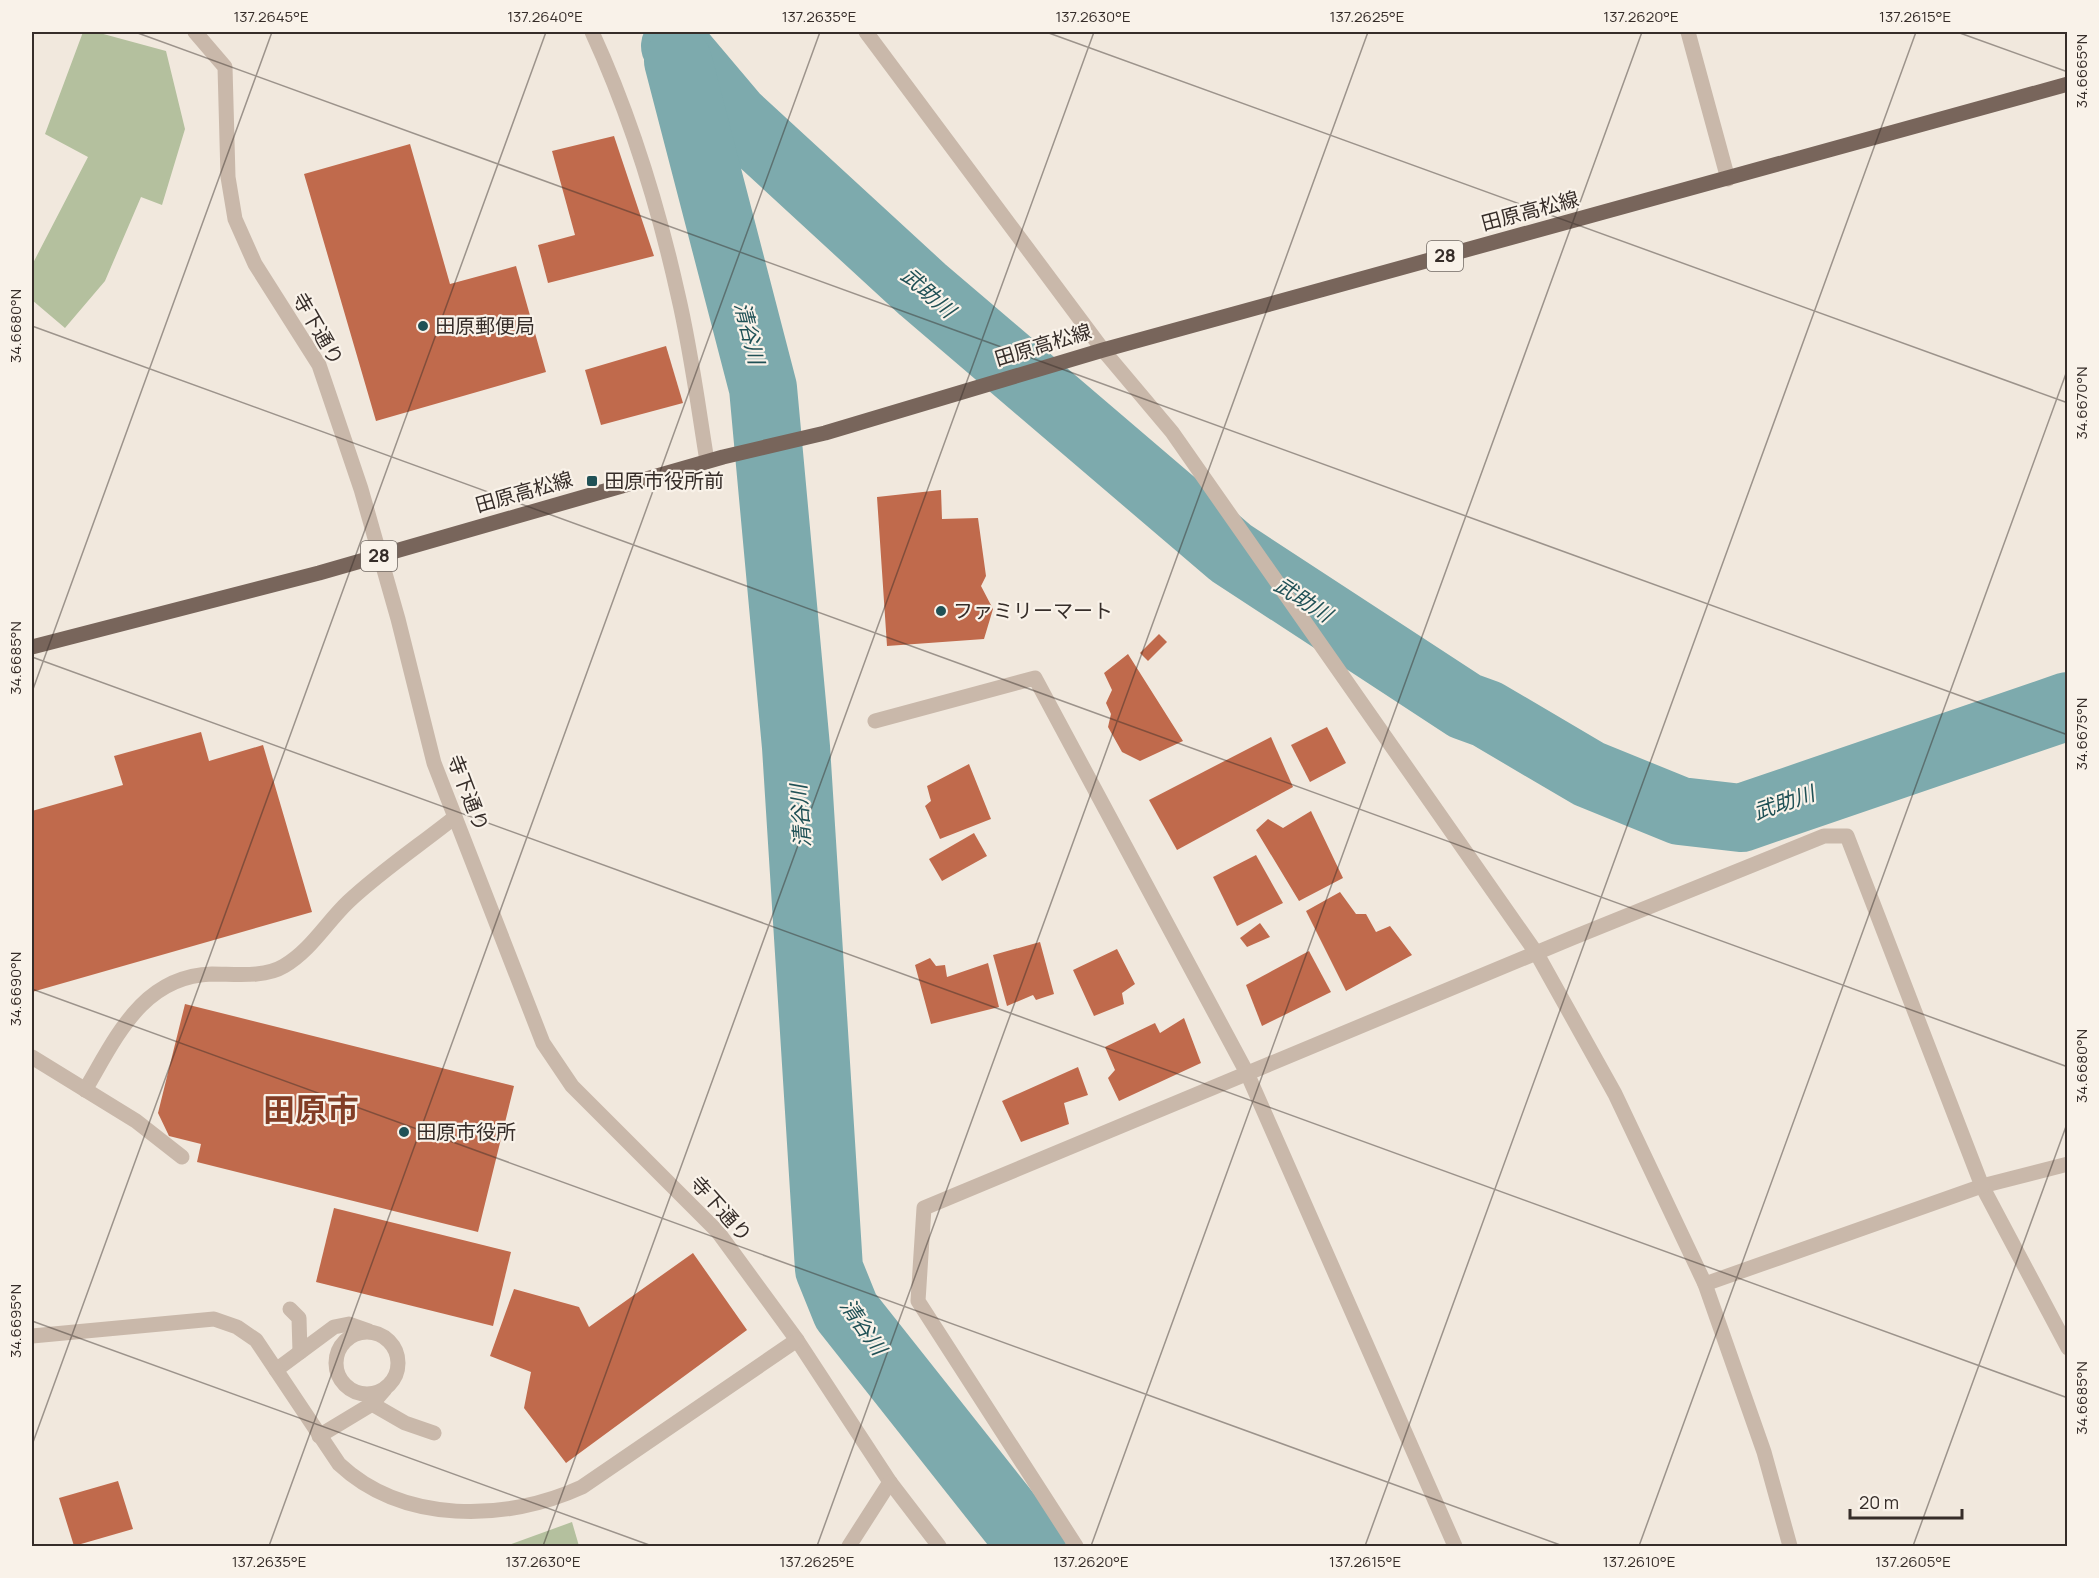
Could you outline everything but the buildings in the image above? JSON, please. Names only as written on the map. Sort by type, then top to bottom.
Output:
[{"type":"main road","name":"田原高松線","points":[[32,647],[379,556],[707,461],[825,433],[1103,350],[2067,84]]},
{"type":"street","name":"寺下通り","points":[[195,32],[225,67],[228,177],[235,219],[255,264],[319,365],[361,489],[398,619],[434,763],[543,1043],[572,1086],[718,1232],[797,1340],[890,1482],[939,1546]]},
{"type":"street","points":[[592,32],[611,74],[642,163],[678,296],[707,461]]},
{"type":"street","points":[[866,32],[1103,350],[1172,432],[1537,954],[1616,1094],[1705,1284],[1764,1452],[1790,1546]]},
{"type":"street","points":[[1688,32],[1728,179]]},
{"type":"street","points":[[875,721],[1035,678],[1246,1073],[1453,1546]]},
{"type":"street","points":[[85,1090],[129,1017],[152,993],[180,980],[207,975],[256,974],[282,967],[308,948],[347,902],[455,817]]},
{"type":"street","points":[[1076,1546],[918,1301],[924,1208],[1824,836],[1847,836],[1982,1186],[2067,1348]]},
{"type":"street","points":[[32,1057],[136,1121],[182,1157]]},
{"type":"street","points":[[1705,1284],[1982,1186],[2067,1164]]},
{"type":"street","points":[[290,1309],[299,1318],[300,1352]]},
{"type":"street","points":[[32,1336],[214,1319],[237,1326],[256,1340],[339,1464],[357,1481],[377,1491],[425,1507],[467,1513],[553,1500],[582,1487],[797,1340]]},
{"type":"street","points":[[276,1370],[334,1327],[350,1324],[388,1340],[398,1358],[395,1377],[372,1404],[319,1436]]},
{"type":"street","points":[[371,1332],[350,1336],[342,1344],[337,1352],[337,1373],[342,1383],[360,1394],[380,1391],[389,1385]]},
{"type":"street","points":[[372,1404],[405,1423],[434,1432]]},
{"type":"street","points":[[849,1546],[890,1482]]},
{"type":"green space","points":[[83,32],[96,32],[166,51],[185,129],[162,205],[141,197],[105,281],[65,328],[32,300],[32,265],[88,157],[45,134]]},
{"type":"green space","points":[[572,1522],[579,1546],[506,1546]]},
{"type":"waterway","name":"武助川","points":[[675,46],[735,117],[922,289],[1231,553],[1465,706],[1487,714],[1589,774],[1680,811],[1741,818],[2068,706]]},
{"type":"waterway","name":"清谷川","points":[[678,61],[763,388],[796,747],[829,1269],[846,1311],[1032,1546]]},
{"type":"place","name":"田原郵便局","points":[[423,326]]},
{"type":"place","name":"田原市役所前","points":[[592,481]]},
{"type":"place","name":"ファミリーマート","points":[[941,611]]},
{"type":"place","name":"田原市役所","points":[[404,1132]]},
{"type":"district","name":"田原市","points":[[311,1110]]}]
